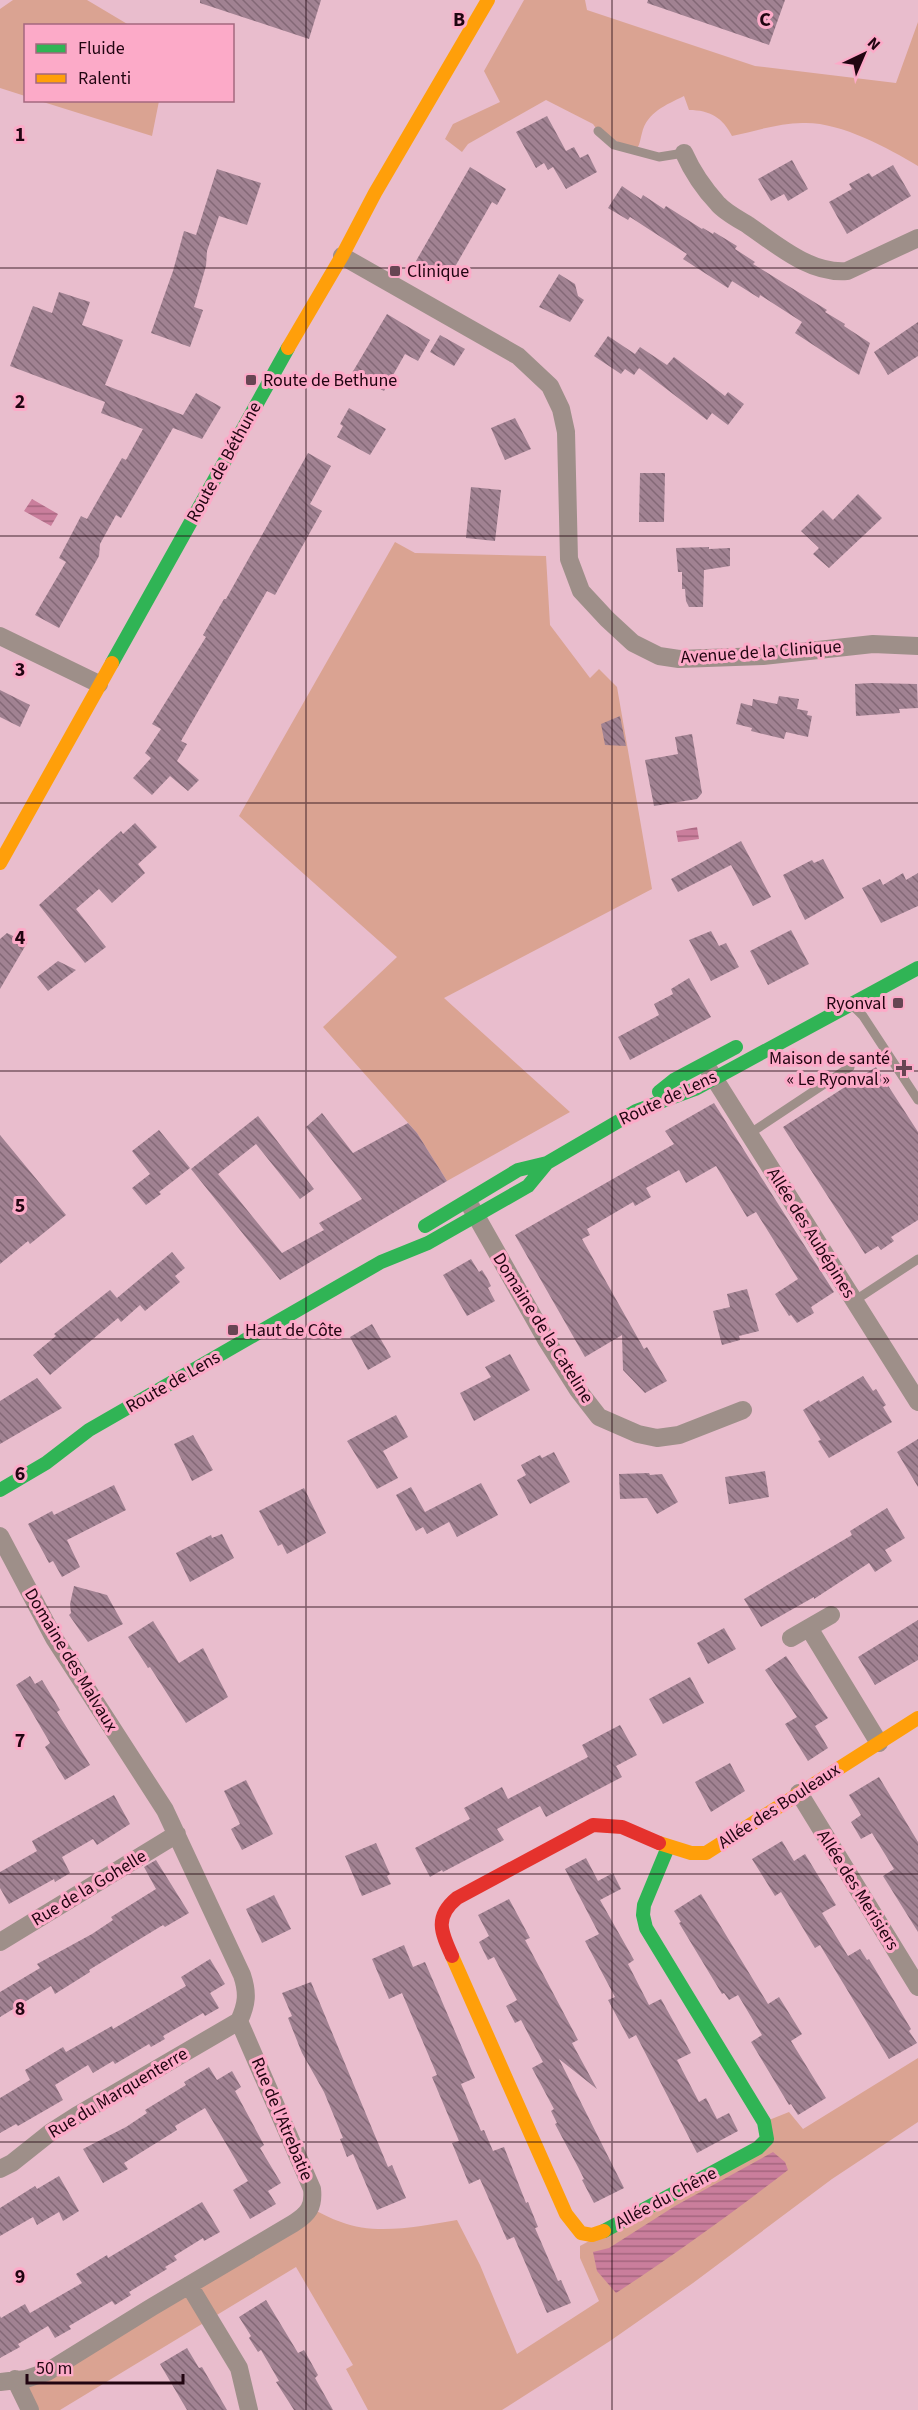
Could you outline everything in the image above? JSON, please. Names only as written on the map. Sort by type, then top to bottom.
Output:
[{"type":"main road","name":"Route de Béthune","points":[[0,863],[342,256],[375,193],[488,0]]},
{"type":"main road","name":"Route de Lens","points":[[381,1262],[420,1230],[518,1170],[547,1163],[636,1111],[681,1096],[710,1071],[851,1004],[918,968]]},
{"type":"main road","points":[[710,1071],[748,1041]]},
{"type":"main road","name":"Route de Lens","points":[[0,1490],[46,1463],[89,1430],[381,1262],[428,1243],[528,1186],[547,1163]]},
{"type":"main road","name":"Route de Lens","points":[[40,1449],[89,1430]]},
{"type":"main road","name":"Allée des Bouleaux","points":[[442,1912],[458,1898],[593,1825],[616,1824],[682,1852],[706,1852],[918,1718]]},
{"type":"main road","name":"Allée du Chêne","points":[[442,1912],[440,1921],[445,1941],[566,2214],[576,2231],[582,2235],[591,2236],[615,2226],[758,2148],[767,2139],[765,2122],[646,1928],[643,1915],[644,1905],[668,1847]]},
{"type":"street","points":[[684,153],[689,164],[719,205],[793,256],[810,264],[834,272],[847,271],[918,238]]},
{"type":"street","name":"Avenue de la Clinique","points":[[342,256],[518,356],[550,386],[561,409],[566,432],[569,559],[581,591],[633,643],[659,656],[679,659],[763,656],[873,644],[918,646]]},
{"type":"street","points":[[0,636],[99,684]]},
{"type":"street","name":"Allée des Aubépines","points":[[710,1071],[918,1402]]},
{"type":"street","name":"Domaine de la Cateline","points":[[466,1200],[547,1341],[578,1390],[599,1417],[638,1434],[657,1438],[680,1435],[742,1410]]},
{"type":"street","name":"Domaine des Malvaux","points":[[0,1536],[54,1638],[152,1789],[177,1834]]},
{"type":"street","points":[[791,1638],[831,1615]]},
{"type":"street","points":[[809,1628],[879,1743]]},
{"type":"street","name":"Allée des Merisiers","points":[[799,1793],[918,1987]]},
{"type":"street","points":[[177,1834],[247,1990],[247,2001],[239,2021]]},
{"type":"street","name":"Rue de la Gohelle","points":[[0,1942],[177,1834]]},
{"type":"street","name":"Rue du Marquenterre","points":[[0,2169],[12,2163],[51,2132],[76,2116],[239,2021]]},
{"type":"street","name":"Rue de l'Atrebatie","points":[[7,2380],[26,2379],[47,2372],[304,2216],[311,2208],[312,2190],[239,2021]]},
{"type":"street","points":[[189,2285],[239,2368],[249,2410]]},
{"type":"street","points":[[7,2380],[30,2410]]},
{"type":"lane","points":[[598,131],[614,145],[659,158],[684,153]]},
{"type":"lane","points":[[851,1004],[863,1016],[918,1100]]},
{"type":"lane","points":[[749,1134],[850,1068]]},
{"type":"lane","points":[[854,1301],[918,1259]]},
{"type":"shaded area","points":[[13,0],[87,0],[127,24],[24,24],[24,96],[0,88],[0,9]]},
{"type":"shaded area","points":[[524,0],[585,0],[587,10],[755,66],[896,83],[918,22],[918,166],[864,138],[820,124],[788,124],[732,136],[715,116],[689,110],[684,96],[653,114],[645,126],[635,151],[598,131],[593,124],[546,100],[468,144],[462,152],[445,139],[453,124],[500,102],[484,71]]},
{"type":"shaded area","points":[[43,102],[159,102],[152,136]]},
{"type":"shaded area","points":[[32,499],[58,514],[51,526],[24,511]]},
{"type":"shaded area","points":[[395,542],[415,553],[546,556],[550,625],[590,678],[599,669],[617,687],[652,889],[444,998],[570,1112],[447,1181],[417,1133],[323,1027],[397,957],[239,816]]},
{"type":"shaded area","points":[[697,827],[699,839],[678,842],[676,831]]},
{"type":"shaded area","points":[[918,2058],[918,2122],[832,2179],[693,2283],[610,2341],[502,2410],[368,2410],[346,2369],[353,2365],[296,2267],[60,2410],[33,2410],[15,2379],[47,2372],[311,2208],[337,2221],[369,2228],[399,2228],[457,2220],[480,2265],[517,2354],[599,2301],[580,2258],[580,2246],[758,2148],[764,2122],[789,2112],[803,2129]]},
{"type":"shaded area","points":[[773,2152],[785,2162],[788,2170],[704,2233],[616,2293],[597,2271],[593,2252],[609,2248],[675,2206]]},
{"type":"building","points":[[200,0],[321,0],[309,39],[200,3]]},
{"type":"building","points":[[648,0],[785,0],[769,45],[647,3]]},
{"type":"building","points":[[547,116],[566,151],[574,147],[580,158],[588,154],[597,172],[566,189],[553,167],[548,170],[544,163],[536,168],[516,132]]},
{"type":"building","points":[[792,160],[808,189],[788,201],[784,194],[771,201],[758,179]]},
{"type":"building","points":[[893,165],[911,196],[847,234],[829,202],[852,189],[849,184],[869,173],[872,177]]},
{"type":"building","points":[[470,167],[506,189],[497,205],[492,202],[448,279],[416,261]]},
{"type":"building","points":[[217,169],[261,183],[247,225],[219,216],[207,251],[206,266],[194,307],[203,310],[190,347],[151,333],[173,271],[184,231],[196,235]]},
{"type":"building","points":[[622,186],[641,199],[643,195],[664,209],[666,206],[702,229],[713,234],[714,232],[737,246],[735,249],[755,262],[753,264],[827,310],[825,312],[870,343],[859,375],[795,333],[802,322],[760,295],[759,298],[732,281],[728,288],[683,259],[687,254],[630,217],[628,220],[608,208]]},
{"type":"building","points":[[559,274],[575,284],[578,296],[584,300],[570,322],[539,307]]},
{"type":"building","points":[[59,292],[90,302],[82,325],[123,340],[105,385],[183,415],[196,393],[221,407],[202,439],[173,428],[121,518],[116,515],[100,544],[99,556],[59,628],[35,615],[66,562],[59,558],[81,516],[87,519],[122,458],[126,460],[143,429],[101,413],[105,402],[10,366],[33,306],[52,313]]},
{"type":"building","points":[[387,314],[430,340],[418,361],[405,354],[384,391],[352,373]]},
{"type":"building","points":[[918,322],[918,356],[888,375],[874,352]]},
{"type":"building","points":[[440,335],[465,349],[454,366],[430,352]]},
{"type":"building","points":[[608,336],[635,354],[640,347],[667,365],[674,357],[725,396],[728,392],[744,404],[728,425],[712,413],[707,420],[639,368],[634,375],[625,369],[621,374],[594,356]]},
{"type":"building","points":[[349,408],[386,429],[370,455],[337,437],[343,426],[340,424]]},
{"type":"building","points":[[515,418],[531,449],[505,460],[491,428]]},
{"type":"building","points":[[308,453],[331,466],[310,504],[322,511],[275,595],[267,591],[181,741],[187,744],[177,761],[199,780],[188,791],[170,776],[152,795],[133,778],[151,758],[145,753],[161,729],[152,724],[206,637],[203,635],[226,599]]},
{"type":"building","points":[[640,473],[665,473],[664,522],[639,522]]},
{"type":"building","points":[[471,487],[501,490],[495,541],[466,538]]},
{"type":"building","points":[[858,494],[882,518],[829,568],[813,554],[819,548],[801,531],[823,510],[833,520]]},
{"type":"building","points":[[709,547],[709,549],[730,548],[730,566],[704,570],[703,607],[689,607],[685,589],[682,589],[682,572],[678,572],[676,548]]},
{"type":"building","points":[[855,684],[917,684],[918,708],[899,709],[900,713],[856,716]]},
{"type":"building","points":[[0,690],[30,705],[20,727],[0,717]]},
{"type":"building","points":[[779,696],[799,699],[797,709],[808,711],[807,715],[812,716],[808,737],[786,732],[784,739],[751,731],[752,728],[736,724],[741,703],[752,706],[753,699],[777,704]]},
{"type":"building","points":[[620,716],[626,746],[605,745],[601,724]]},
{"type":"building","points":[[692,734],[702,793],[697,799],[654,806],[645,760],[678,754],[675,737]]},
{"type":"building","points":[[135,823],[157,847],[138,864],[145,873],[112,903],[99,889],[76,909],[106,947],[85,963],[39,905],[121,831],[123,834]]},
{"type":"building","points":[[741,841],[771,897],[753,906],[731,865],[678,892],[671,879]]},
{"type":"building","points":[[823,859],[844,898],[805,920],[783,875],[812,860],[814,863]]},
{"type":"building","points":[[903,873],[906,880],[918,873],[918,906],[881,923],[862,888],[880,879],[883,885]]},
{"type":"building","points":[[791,930],[809,964],[768,985],[750,951]]},
{"type":"building","points":[[711,931],[719,946],[726,943],[739,967],[711,981],[689,940]]},
{"type":"building","points":[[7,933],[27,943],[0,989],[0,939]]},
{"type":"building","points":[[58,961],[76,970],[48,991],[37,977]]},
{"type":"building","points":[[689,978],[711,1017],[630,1060],[618,1037],[659,1015],[654,1004],[673,994],[671,989]]},
{"type":"building","points":[[876,1067],[918,1132],[918,1220],[891,1237],[894,1241],[881,1250],[878,1246],[865,1254],[783,1127]]},
{"type":"building","points":[[714,1103],[834,1292],[811,1307],[814,1313],[797,1323],[791,1315],[789,1316],[775,1294],[798,1279],[756,1212],[747,1217],[716,1166],[686,1183],[679,1170],[646,1188],[651,1197],[635,1206],[633,1202],[587,1229],[590,1235],[582,1239],[644,1349],[647,1347],[667,1381],[645,1393],[623,1370],[622,1335],[585,1357],[515,1235],[674,1144],[665,1131]]},
{"type":"building","points":[[322,1113],[353,1153],[408,1123],[417,1133],[447,1181],[280,1280],[191,1169],[258,1116],[314,1189],[300,1199],[256,1144],[218,1174],[282,1253],[324,1230],[319,1223],[362,1199],[306,1127]]},
{"type":"building","points":[[159,1130],[190,1168],[146,1205],[132,1188],[150,1174],[132,1151]]},
{"type":"building","points":[[0,1135],[66,1215],[30,1244],[28,1241],[0,1264]]},
{"type":"building","points":[[172,1252],[185,1268],[175,1276],[180,1282],[145,1311],[140,1305],[121,1322],[118,1318],[50,1375],[33,1355],[56,1336],[54,1334],[110,1290],[117,1298]]},
{"type":"building","points":[[471,1259],[479,1272],[482,1270],[487,1278],[491,1286],[488,1288],[495,1301],[467,1316],[443,1275]]},
{"type":"building","points":[[747,1289],[759,1331],[739,1336],[740,1340],[722,1345],[713,1311],[730,1307],[727,1294]]},
{"type":"building","points":[[372,1324],[391,1357],[368,1370],[350,1337]]},
{"type":"building","points":[[510,1354],[530,1390],[474,1421],[460,1393],[491,1377],[485,1367]]},
{"type":"building","points":[[863,1376],[873,1391],[876,1389],[886,1405],[883,1407],[892,1422],[829,1458],[803,1410]]},
{"type":"building","points":[[37,1378],[62,1408],[0,1444],[0,1401]]},
{"type":"building","points":[[396,1415],[408,1437],[383,1451],[398,1478],[377,1489],[347,1441]]},
{"type":"building","points":[[193,1435],[213,1470],[192,1481],[174,1444]]},
{"type":"building","points":[[918,1439],[918,1487],[897,1452]]},
{"type":"building","points":[[554,1452],[570,1482],[530,1504],[517,1480],[526,1475],[521,1465],[540,1455],[542,1458]]},
{"type":"building","points":[[765,1471],[769,1497],[729,1504],[725,1477]]},
{"type":"building","points":[[649,1473],[650,1475],[662,1474],[678,1502],[657,1514],[647,1498],[620,1499],[619,1474]]},
{"type":"building","points":[[481,1483],[498,1515],[457,1537],[449,1522],[427,1534],[423,1527],[416,1531],[396,1495],[411,1487],[425,1512]]},
{"type":"building","points":[[114,1485],[126,1510],[67,1540],[80,1567],[62,1577],[53,1561],[49,1563],[28,1524],[52,1511],[54,1515]]},
{"type":"building","points":[[304,1488],[326,1533],[287,1554],[282,1544],[278,1546],[259,1511]]},
{"type":"building","points":[[887,1508],[905,1538],[885,1550],[892,1561],[875,1572],[869,1563],[814,1599],[814,1597],[761,1627],[744,1599],[852,1535],[850,1531]]},
{"type":"building","points":[[222,1534],[234,1558],[190,1582],[176,1553],[211,1535],[212,1538]]},
{"type":"building","points":[[74,1586],[107,1595],[123,1624],[88,1642],[69,1615]]},
{"type":"building","points":[[918,1620],[918,1660],[875,1685],[858,1657]]},
{"type":"building","points":[[153,1621],[179,1663],[203,1648],[228,1697],[186,1723],[128,1637]]},
{"type":"building","points":[[724,1628],[736,1649],[708,1664],[697,1643]]},
{"type":"building","points":[[786,1656],[828,1718],[815,1726],[828,1748],[808,1761],[785,1724],[797,1717],[765,1670]]},
{"type":"building","points":[[30,1676],[35,1684],[42,1680],[60,1710],[57,1712],[90,1765],[65,1780],[45,1747],[50,1743],[16,1685]]},
{"type":"building","points":[[690,1677],[704,1703],[663,1724],[649,1699]]},
{"type":"building","points":[[620,1725],[637,1755],[616,1766],[622,1777],[546,1817],[540,1806],[497,1829],[504,1840],[430,1877],[415,1848],[470,1819],[464,1808],[502,1787],[508,1799],[588,1757],[582,1745]]},
{"type":"building","points":[[730,1763],[745,1791],[711,1812],[695,1782]]},
{"type":"building","points":[[879,1777],[918,1842],[918,1932],[883,1876],[894,1869],[872,1833],[861,1839],[851,1822],[861,1815],[849,1795]]},
{"type":"building","points":[[246,1780],[273,1834],[242,1850],[231,1829],[240,1824],[224,1791]]},
{"type":"building","points":[[114,1795],[130,1824],[97,1845],[93,1839],[62,1857],[70,1873],[55,1882],[54,1879],[9,1904],[0,1888],[0,1872],[37,1851],[32,1841]]},
{"type":"building","points":[[782,1841],[794,1861],[805,1854],[836,1905],[822,1913],[848,1956],[860,1949],[867,1960],[869,1959],[917,2043],[889,2059],[820,1945],[815,1948],[781,1892],[775,1896],[752,1859]]},
{"type":"building","points":[[376,1843],[390,1874],[387,1876],[391,1884],[362,1896],[345,1856]]},
{"type":"building","points":[[586,1858],[598,1881],[613,1873],[621,1889],[600,1900],[634,1960],[628,1964],[649,2005],[661,1999],[691,2053],[677,2060],[699,2102],[706,2098],[717,2119],[729,2113],[738,2131],[697,2153],[636,2035],[629,2039],[608,2000],[615,1997],[585,1941],[599,1934],[565,1869]]},
{"type":"building","points":[[156,1860],[189,1913],[165,1927],[163,1925],[89,1970],[90,1972],[55,1994],[51,1986],[0,2017],[0,1992],[40,1968],[37,1964],[92,1934],[113,1920],[111,1917],[156,1889],[144,1867]]},
{"type":"building","points":[[701,1894],[768,2004],[779,1997],[802,2034],[791,2041],[826,2098],[798,2115],[791,2104],[789,2105],[751,2042],[762,2035],[738,1995],[729,2000],[724,1993],[722,1994],[679,1923],[681,1922],[674,1911]]},
{"type":"building","points":[[274,1895],[291,1929],[262,1943],[246,1909]]},
{"type":"building","points":[[509,1899],[530,1938],[525,1940],[578,2040],[572,2043],[597,2089],[559,2059],[624,2188],[594,2203],[555,2124],[557,2123],[551,2111],[554,2109],[532,2068],[543,2062],[521,2020],[515,2023],[506,2006],[517,2000],[494,1957],[488,1960],[479,1942],[489,1936],[478,1915]]},
{"type":"building","points":[[404,1945],[413,1967],[425,1962],[475,2078],[461,2084],[481,2131],[484,2130],[493,2151],[504,2147],[538,2227],[535,2228],[558,2281],[561,2280],[571,2303],[547,2313],[514,2237],[507,2240],[480,2179],[469,2184],[452,2143],[459,2141],[432,2077],[437,2075],[402,1993],[389,1999],[372,1959]]},
{"type":"building","points":[[210,1959],[225,1984],[210,1993],[219,2008],[205,2016],[203,2013],[163,2036],[165,2039],[151,2047],[149,2044],[115,2064],[113,2061],[93,2073],[88,2065],[55,2085],[63,2100],[18,2126],[16,2124],[0,2133],[0,2098],[30,2080],[25,2070],[63,2047],[66,2052],[112,2026],[113,2029],[186,1986],[181,1977]]},
{"type":"building","points":[[311,1982],[388,2167],[392,2165],[406,2198],[377,2210],[353,2154],[347,2157],[340,2139],[343,2138],[324,2092],[302,2053],[288,2018],[292,2016],[282,1993]]},
{"type":"building","points":[[209,2067],[217,2080],[232,2071],[241,2087],[235,2091],[264,2145],[260,2148],[281,2183],[268,2191],[276,2204],[250,2219],[233,2190],[248,2181],[205,2108],[175,2126],[177,2130],[124,2163],[128,2169],[103,2183],[83,2149],[126,2127],[147,2113],[145,2110],[186,2085],[184,2082]]},
{"type":"building","points":[[59,2176],[79,2211],[63,2221],[59,2212],[37,2225],[33,2217],[0,2236],[0,2208],[35,2186],[37,2189]]},
{"type":"building","points":[[202,2202],[220,2232],[204,2241],[203,2238],[174,2256],[177,2260],[165,2267],[167,2269],[129,2292],[131,2295],[115,2305],[112,2301],[69,2326],[71,2329],[55,2338],[48,2326],[18,2344],[20,2347],[0,2358],[0,2316],[1,2318],[25,2304],[30,2313],[82,2283],[76,2274],[107,2255],[108,2258]]},
{"type":"building","points":[[266,2300],[298,2353],[304,2350],[318,2375],[315,2378],[333,2410],[294,2410],[276,2382],[279,2381],[261,2350],[258,2352],[249,2338],[251,2336],[239,2317]]},
{"type":"building","points":[[187,2348],[199,2368],[202,2367],[227,2410],[187,2410],[160,2364]]},
{"type":"traffic: fast","points":[[112,663],[288,348]]},
{"type":"traffic: fast","points":[[425,1226],[518,1170],[547,1163],[636,1111],[695,1089],[918,968]]},
{"type":"traffic: fast","points":[[659,1092],[674,1080],[736,1047]]},
{"type":"traffic: fast","points":[[0,1490],[46,1463],[89,1430],[381,1262],[428,1243],[528,1186],[547,1163]]},
{"type":"traffic: fast","points":[[604,2231],[758,2148],[767,2139],[764,2122],[646,1928],[643,1915],[644,1905],[668,1847]]},
{"type":"traffic: slow","points":[[288,348],[342,256],[375,193],[488,0]]},
{"type":"traffic: slow","points":[[0,863],[112,663]]},
{"type":"traffic: slow","points":[[659,1843],[691,1853],[706,1853],[918,1718]]},
{"type":"traffic: slow","points":[[452,1956],[566,2214],[581,2233],[592,2235],[604,2231]]},
{"type":"traffic: jam","points":[[452,1956],[443,1932],[442,1918],[457,1898],[593,1825],[622,1827],[659,1843]]},
{"type":"place","name":"Clinique","points":[[395,271]]},
{"type":"place","name":"Route de Bethune","points":[[251,380]]},
{"type":"place","name":"Ryonval","points":[[898,1003]]},
{"type":"place","name":"Maison de santé « Le Ryonval »","points":[[904,1068]]},
{"type":"place","name":"Haut de Côte","points":[[233,1330]]}]
